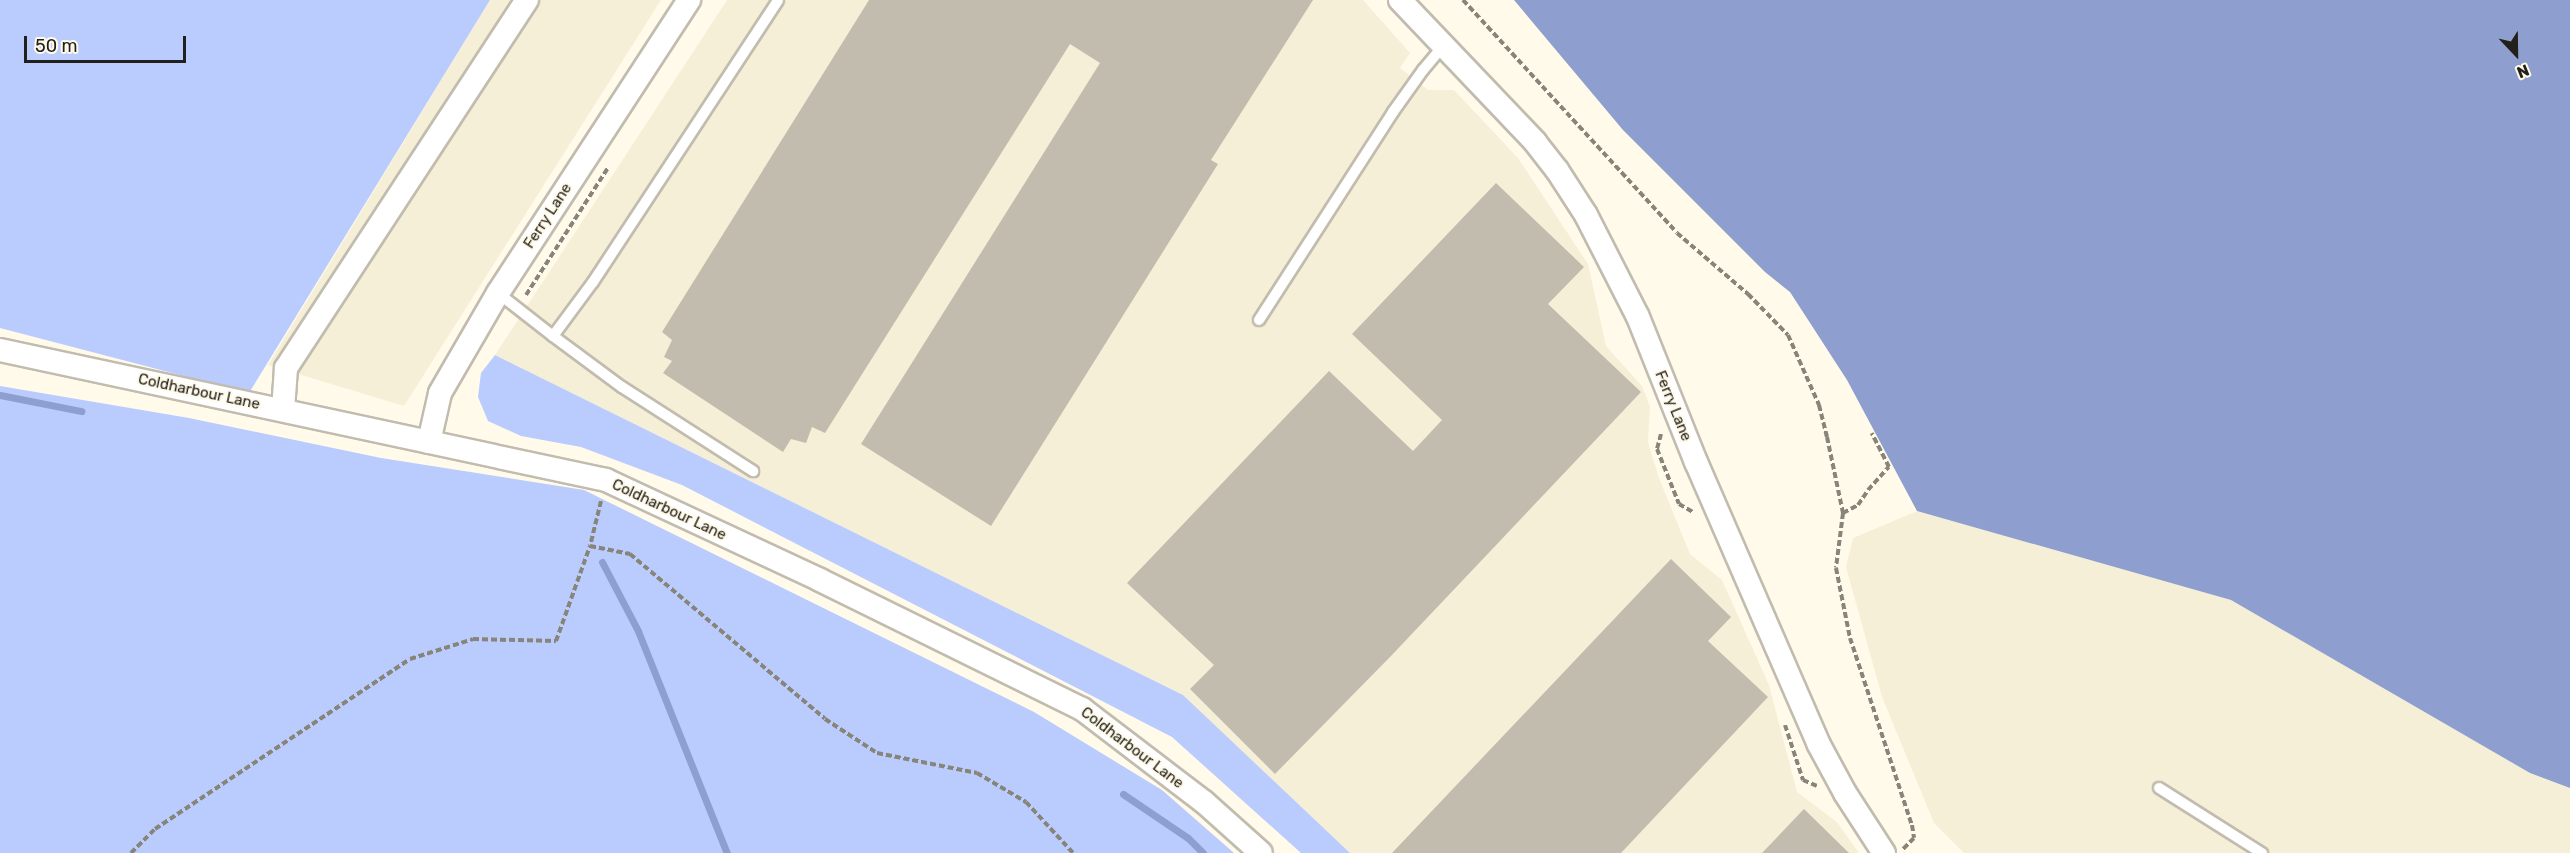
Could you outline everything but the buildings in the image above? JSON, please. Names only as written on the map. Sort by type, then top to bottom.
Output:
[{"type":"street","points":[[283,410],[286,368],[527,0]]},
{"type":"street","name":"Ferry Lane","points":[[429,442],[440,393],[498,293],[689,0]]},
{"type":"street","name":"Ferry Lane","points":[[1400,0],[1535,142],[1557,170],[1591,223],[1638,318],[1696,462],[1818,743],[1845,793],[1884,853]]},
{"type":"street","name":"Coldharbour Lane","points":[[0,350],[606,480],[820,580],[1082,709],[1204,802],[1261,853]]},
{"type":"lane","points":[[553,336],[593,282],[778,0]]},
{"type":"lane","points":[[1259,320],[1393,112],[1444,45]]},
{"type":"lane","points":[[498,293],[621,387],[753,471]]},
{"type":"lane","points":[[2159,788],[2262,853]]},
{"type":"path","points":[[1463,0],[1677,233],[1748,294],[1788,335],[1819,405],[1843,513],[1836,568],[1850,638],[1914,838]]},
{"type":"path","points":[[518,308],[594,192]]},
{"type":"path","points":[[1662,428],[1657,449],[1679,504]]},
{"type":"path","points":[[1843,513],[1858,505],[1889,467],[1872,434]]},
{"type":"path","points":[[131,853],[155,829],[410,659],[473,639],[556,641],[590,546],[606,480]]},
{"type":"path","points":[[590,546],[630,554],[825,719],[876,753],[977,773],[1026,802],[1073,853]]},
{"type":"path","points":[[1786,734],[1800,772]]},
{"type":"shaded area","points":[[0,0],[490,0],[249,393],[0,328]]},
{"type":"shaded area","points":[[490,0],[661,0],[404,406],[268,365]]},
{"type":"shaded area","points":[[727,0],[1363,0],[1410,53],[1400,68],[1428,90],[1454,90],[1518,158],[1588,264],[1606,346],[1642,386],[1650,406],[1648,442],[1659,478],[1690,554],[1722,580],[1769,685],[1797,792],[1837,822],[1859,853],[1350,853],[1183,695],[495,355]]},
{"type":"shaded area","points":[[1514,0],[2570,0],[2570,788],[2530,773],[2231,600],[1917,511],[1847,380],[1790,292],[1765,272],[1623,130]]},
{"type":"shaded area","points":[[495,355],[1183,695],[1350,853],[1301,853],[1172,737],[682,485],[581,447],[521,436],[488,421],[478,397],[481,373]]},
{"type":"shaded area","points":[[0,386],[189,418],[381,458],[584,490],[1034,712],[1162,790],[1234,853],[0,853]]},
{"type":"shaded area","points":[[1917,511],[2231,600],[2530,773],[2570,788],[2570,853],[1964,853],[1934,823],[1882,697],[1846,567],[1853,538]]},
{"type":"waterway","points":[[0,395],[81,411]]},
{"type":"waterway","points":[[602,562],[638,631],[727,853]]},
{"type":"waterway","points":[[1123,794],[1188,838],[1203,853]]}]
